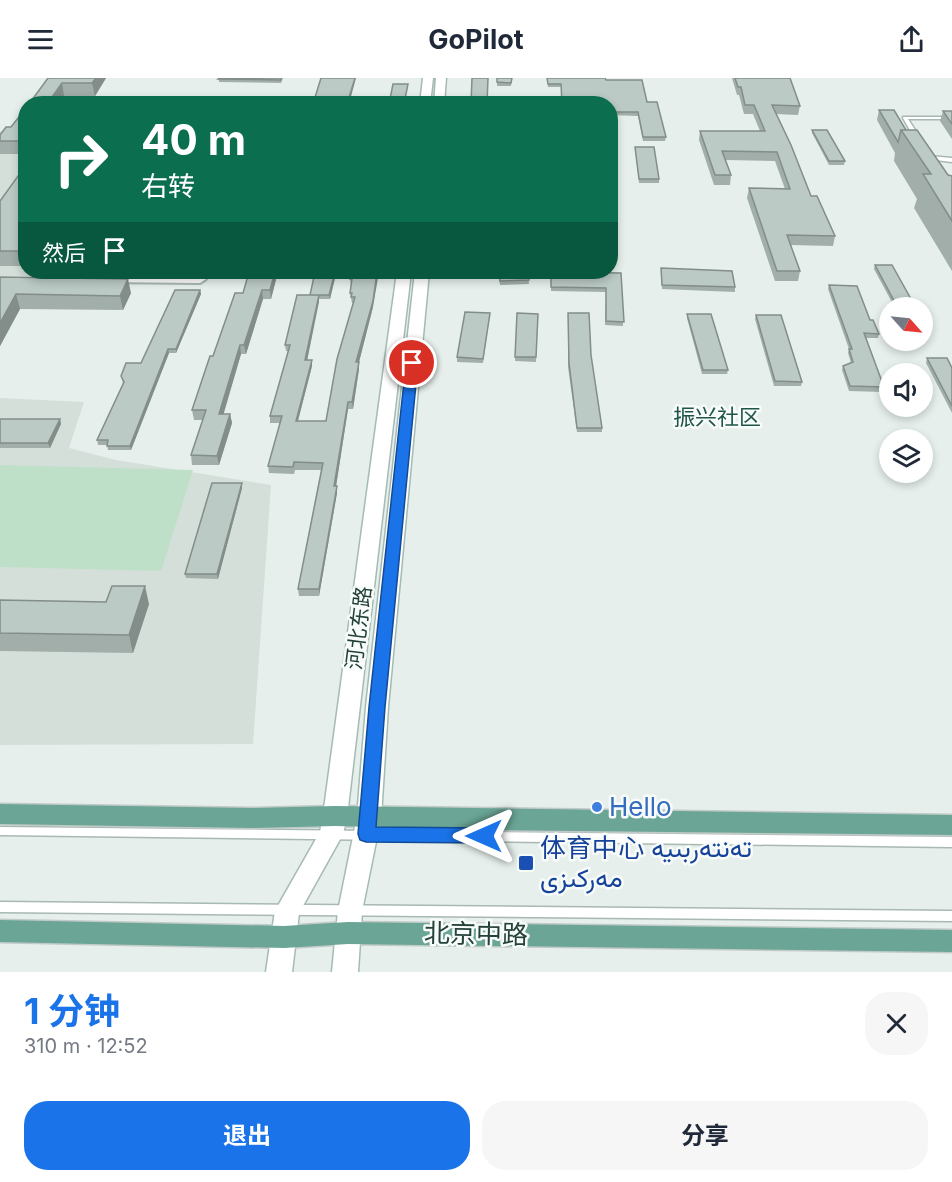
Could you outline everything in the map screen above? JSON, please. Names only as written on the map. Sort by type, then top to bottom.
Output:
[{"type":"main road","points":[[426,96],[428,78]]},
{"type":"main road","points":[[440,96],[441,78]]},
{"type":"main road","name":"河北东路","points":[[279,972],[287,911],[333,825],[403,279]]},
{"type":"main road","points":[[345,972],[349,922],[368,826],[377,707],[421,279]]},
{"type":"main road","points":[[0,814],[252,818],[368,826],[487,820],[952,825]]},
{"type":"main road","name":"北京中路","points":[[0,932],[284,937],[349,922],[952,941]]},
{"type":"street","points":[[94,279],[200,279]]},
{"type":"lane","points":[[920,143],[905,118],[952,118]]},
{"type":"lane","points":[[925,151],[930,159],[952,160]]},
{"type":"lane","points":[[0,831],[333,825]]},
{"type":"lane","points":[[368,826],[952,842]]},
{"type":"lane","points":[[0,907],[287,911],[349,922],[952,916]]},
{"type":"shaded area","points":[[0,131],[18,131],[18,276],[0,276]]},
{"type":"shaded area","points":[[0,398],[84,402],[69,448],[116,460],[271,485],[253,744],[0,745]]},
{"type":"green space","points":[[0,465],[193,470],[161,571],[0,567]]},
{"type":"building","points":[[48,78],[96,78],[92,83],[62,83],[53,96],[35,96]]},
{"type":"building","points":[[281,78],[281,80],[218,79]]},
{"type":"building","points":[[321,78],[355,78],[349,96],[315,96]]},
{"type":"building","points":[[472,78],[488,78],[487,96],[471,96]]},
{"type":"building","points":[[497,78],[512,78],[511,83],[497,82]]},
{"type":"building","points":[[547,78],[642,80],[647,102],[657,102],[666,137],[643,137],[638,112],[618,112],[618,96],[562,96],[561,84],[548,84]]},
{"type":"building","points":[[735,78],[790,78],[800,106],[772,105],[811,196],[817,196],[835,236],[787,235],[800,271],[777,271],[749,188],[790,189],[777,152],[722,151],[731,175],[715,175],[700,131],[765,131],[754,105],[745,105],[741,87],[738,87]]},
{"type":"building","points":[[393,84],[408,84],[406,96],[391,96]]},
{"type":"building","points":[[879,110],[894,110],[906,130],[901,130],[898,142]]},
{"type":"building","points":[[943,111],[952,111],[952,124]]},
{"type":"building","points":[[18,118],[18,141],[0,141],[0,135],[6,127],[11,127]]},
{"type":"building","points":[[812,130],[827,130],[845,161],[829,161]]},
{"type":"building","points":[[901,130],[917,130],[948,175],[952,176],[952,221],[923,174],[931,174]]},
{"type":"building","points":[[635,147],[654,147],[659,179],[639,179]]},
{"type":"building","points":[[18,176],[18,251],[0,251],[0,201]]},
{"type":"building","points":[[875,265],[892,265],[910,297],[892,297]]},
{"type":"building","points":[[661,268],[732,271],[735,287],[662,285]]},
{"type":"building","points":[[618,273],[621,273],[624,322],[606,321],[606,288],[551,287],[551,279],[618,279]]},
{"type":"building","points":[[0,277],[128,279],[120,296],[16,294],[0,323]]},
{"type":"building","points":[[247,279],[273,279],[270,290],[262,290],[244,345],[240,345],[219,414],[230,414],[217,456],[191,455],[206,410],[192,410],[235,293],[243,293]]},
{"type":"building","points":[[313,279],[333,279],[329,295],[310,295]]},
{"type":"building","points":[[352,279],[376,279],[373,301],[356,362],[359,362],[352,402],[348,402],[334,486],[337,486],[319,589],[298,589],[323,463],[294,462],[293,467],[268,466],[282,416],[270,416],[290,345],[285,345],[297,295],[319,295],[305,360],[312,360],[296,421],[326,421],[337,359],[355,297],[351,297],[352,293],[350,293]]},
{"type":"building","points":[[500,279],[529,280],[500,281]]},
{"type":"building","points":[[829,285],[857,286],[870,320],[873,320],[879,334],[864,333],[879,374],[879,387],[850,386],[843,366],[853,362],[849,349],[852,349]]},
{"type":"building","points":[[175,290],[200,290],[176,349],[168,349],[130,446],[107,446],[108,440],[97,440],[124,382],[121,376],[126,363],[141,363]]},
{"type":"building","points":[[465,312],[490,313],[483,359],[457,357]]},
{"type":"building","points":[[517,313],[538,314],[536,357],[515,357]]},
{"type":"building","points":[[568,313],[589,313],[591,355],[602,428],[577,428],[569,363]]},
{"type":"building","points":[[687,314],[711,314],[728,370],[703,370]]},
{"type":"building","points":[[756,315],[781,315],[802,382],[775,381]]},
{"type":"building","points":[[927,358],[947,358],[952,368],[952,406],[933,370],[933,363],[930,363]]},
{"type":"building","points":[[0,419],[60,419],[48,443],[0,443]]},
{"type":"building","points":[[212,483],[242,483],[217,574],[185,574]]},
{"type":"building","points":[[112,586],[145,586],[129,635],[0,633],[0,600],[106,602]]},
{"type":"place","name":"Hello","points":[[597,807]]},
{"type":"place","name":"体育中心 تەنتەربىيە مەركىزى","points":[[526,863]]},
{"type":"district","name":"振兴社区","points":[[717,417]]},
{"type":"route","points":[[412,363],[366,834],[484,836]]}]
